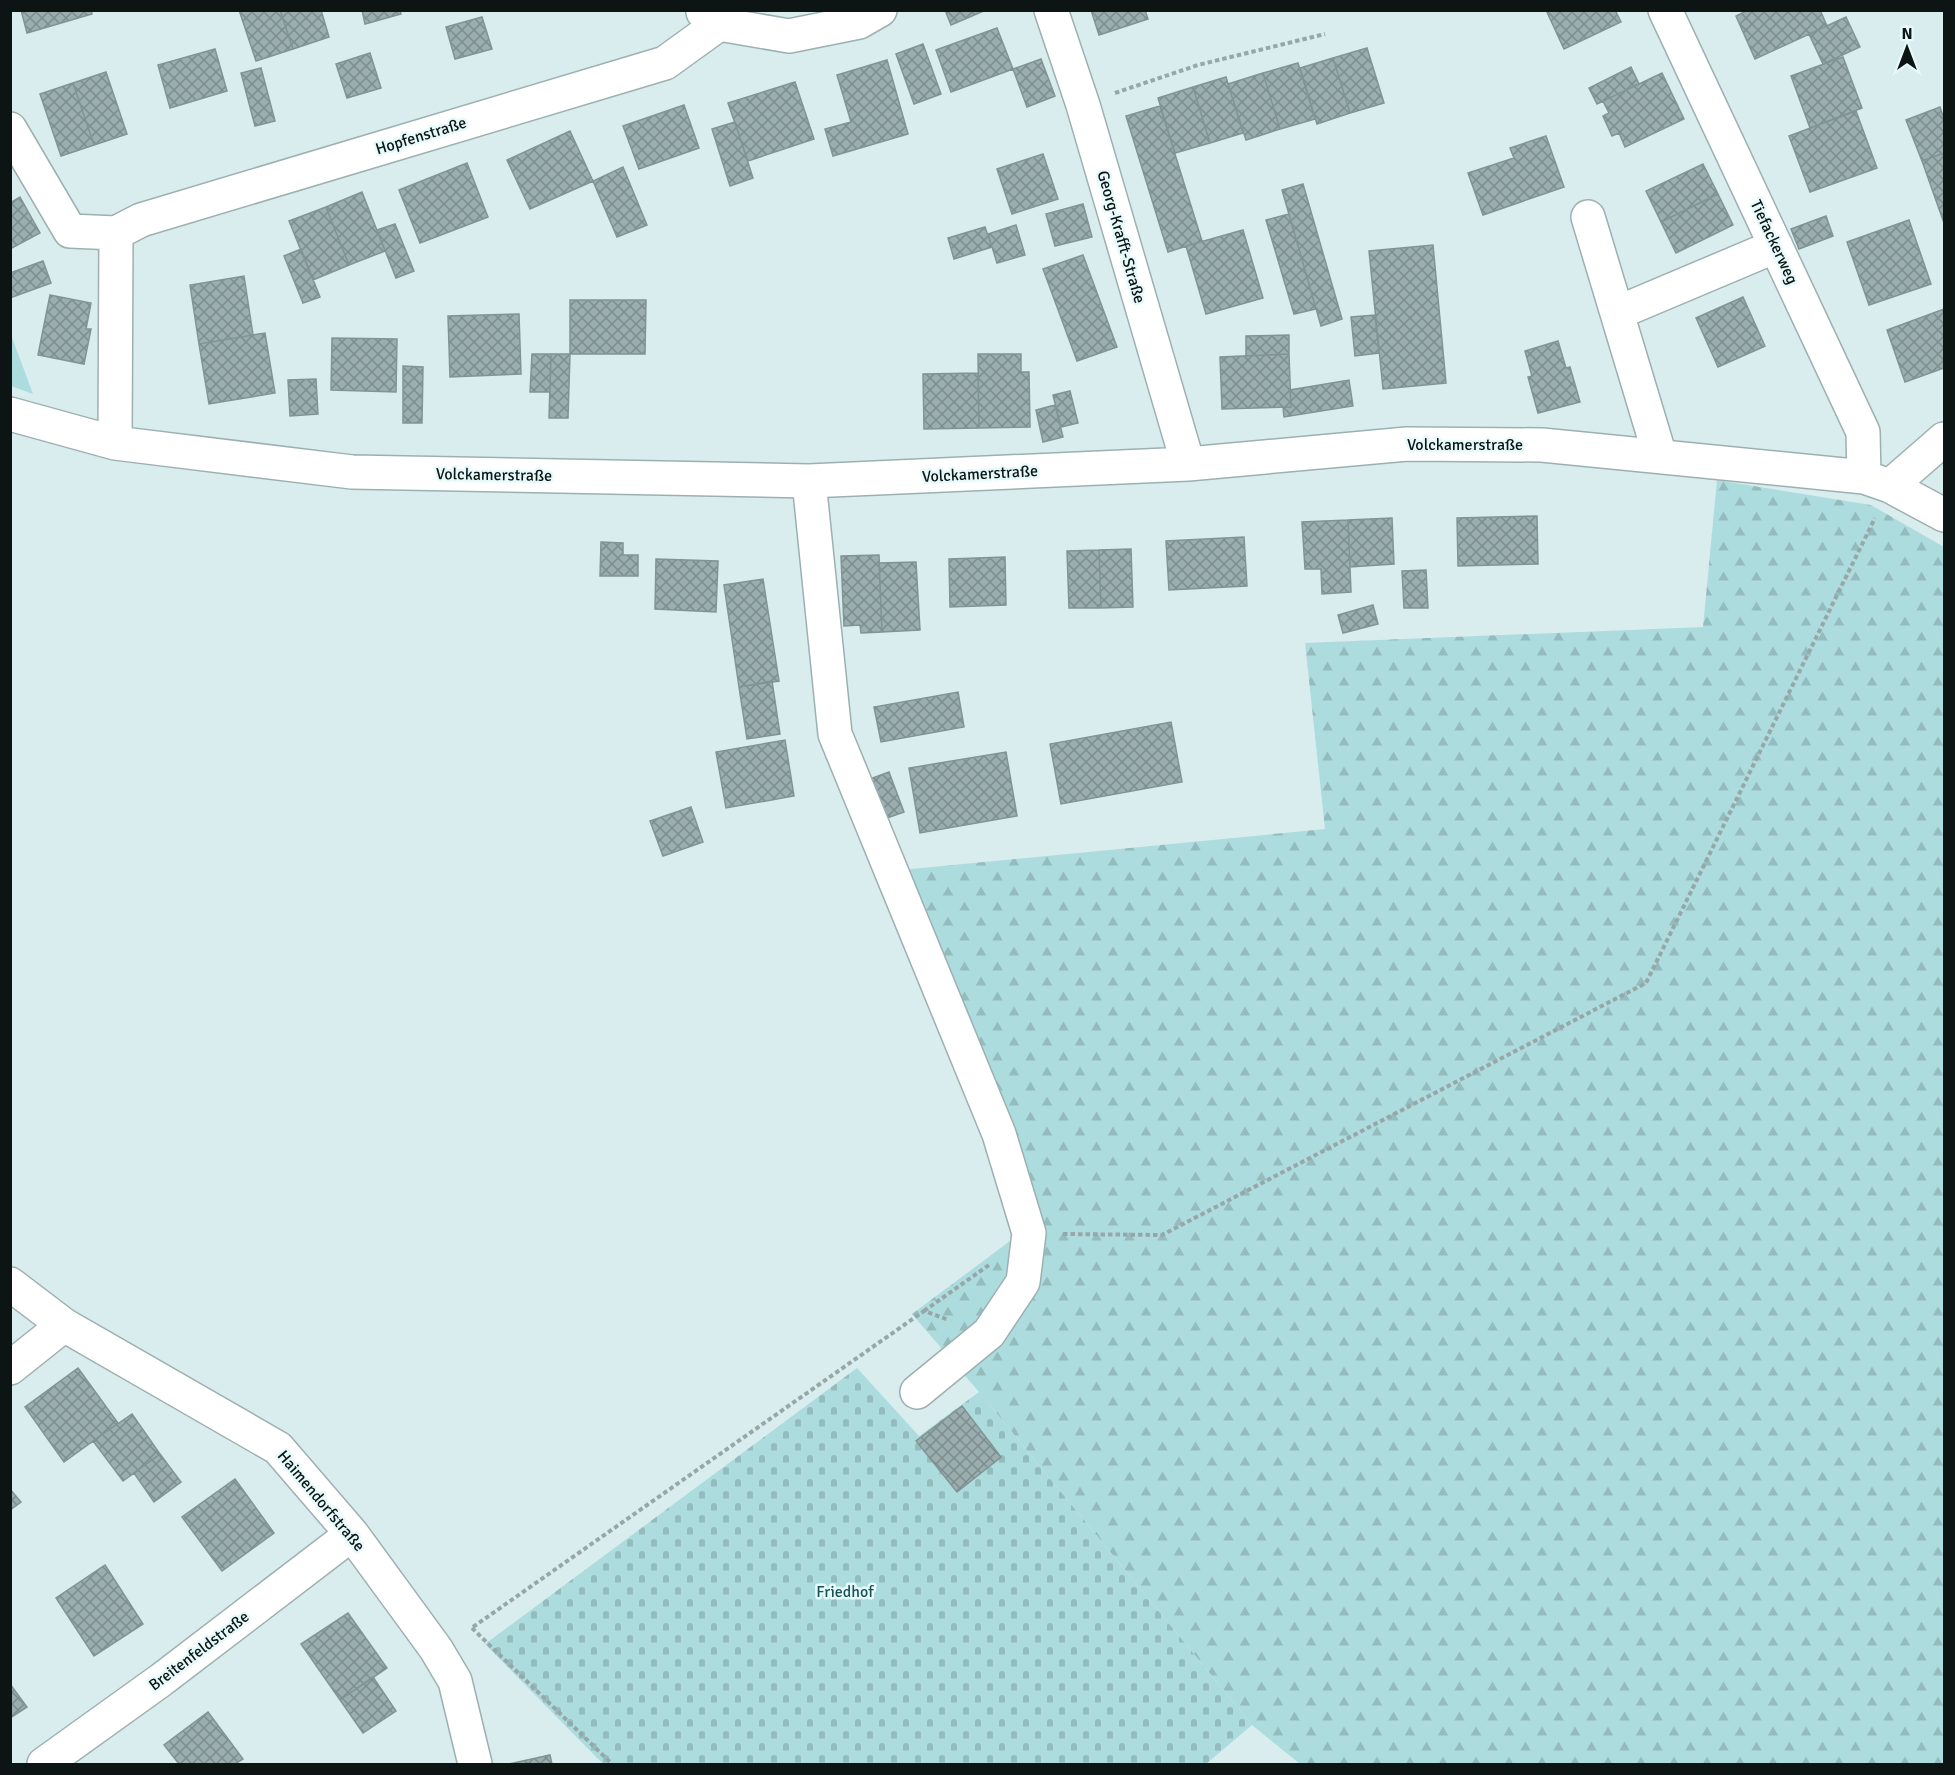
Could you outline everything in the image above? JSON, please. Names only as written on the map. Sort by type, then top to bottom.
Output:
[{"type":"street","points":[[710,17],[789,36],[859,22],[880,10]]},
{"type":"street","name":"Georg-Krafft-Straße","points":[[1051,10],[1083,105],[1188,464]]},
{"type":"street","name":"Tiefackerweg","points":[[1665,10],[1863,432],[1877,482]]},
{"type":"street","name":"Hopfenstraße","points":[[116,234],[141,220],[665,63],[710,17]]},
{"type":"street","points":[[10,129],[70,231],[116,234],[115,443]]},
{"type":"street","points":[[1588,217],[1660,456]]},
{"type":"street","points":[[1617,313],[1776,246]]},
{"type":"street","name":"Volckamerstraße","points":[[10,414],[115,443],[352,472],[808,481],[1188,464],[1407,444],[1542,445],[1660,456],[1877,482],[1944,514]]},
{"type":"street","points":[[1877,482],[1944,439]]},
{"type":"street","points":[[808,481],[835,734],[999,1134],[1029,1235],[1023,1282],[989,1334],[917,1392]]},
{"type":"street","name":"Haimendorfstraße","points":[[10,1284],[64,1325],[278,1448],[352,1534],[435,1649],[455,1681],[476,1764]]},
{"type":"street","points":[[10,1368],[64,1325]]},
{"type":"street","name":"Breitenfeldstraße","points":[[44,1764],[161,1680],[352,1534]]},
{"type":"path","points":[[1083,105],[1197,65],[1325,34]]},
{"type":"path","points":[[435,1649],[473,1627],[1029,1235],[1162,1235],[1646,983],[1877,482]]},
{"type":"path","points":[[924,1311],[989,1334]]},
{"type":"path","points":[[473,1627],[612,1764]]},
{"type":"green space","points":[[11,335],[33,394],[11,386]]},
{"type":"green space","points":[[1717,480],[1871,505],[1944,547],[1944,1764],[1300,1764],[1252,1725],[979,1392],[912,1314],[1041,1218],[901,870],[1325,829],[1305,643],[1703,627]]},
{"type":"green space","name":"Friedhof","points":[[857,1368],[919,1436],[979,1392],[1252,1725],[1206,1764],[603,1764],[485,1644]]},
{"type":"building","points":[[21,10],[91,10],[92,14],[27,33]]},
{"type":"building","points":[[239,10],[280,10],[293,49],[256,61]]},
{"type":"building","points":[[280,10],[321,10],[329,37],[293,49]]},
{"type":"building","points":[[362,10],[400,10],[401,14],[365,24]]},
{"type":"building","points":[[945,10],[986,10],[951,25]]},
{"type":"building","points":[[1091,10],[1145,10],[1148,19],[1099,35]]},
{"type":"building","points":[[1546,10],[1615,10],[1621,22],[1564,49]]},
{"type":"building","points":[[1748,10],[1820,10],[1827,26],[1755,59],[1736,16]]},
{"type":"building","points":[[482,17],[492,49],[455,59],[446,27]]},
{"type":"building","points":[[1846,17],[1860,47],[1823,64],[1809,34]]},
{"type":"building","points":[[997,28],[1013,69],[951,92],[936,50]]},
{"type":"building","points":[[923,44],[941,94],[914,104],[896,54]]},
{"type":"building","points":[[1367,48],[1384,103],[1350,113],[1333,58]]},
{"type":"building","points":[[215,49],[227,91],[170,108],[158,65]]},
{"type":"building","points":[[370,53],[381,88],[347,98],[336,64]]},
{"type":"building","points":[[1843,57],[1862,108],[1810,128],[1791,76]]},
{"type":"building","points":[[1333,58],[1350,113],[1317,124],[1300,68]]},
{"type":"building","points":[[1041,59],[1055,96],[1027,107],[1013,69]]},
{"type":"building","points":[[887,60],[908,134],[833,156],[825,129],[851,122],[837,75]]},
{"type":"building","points":[[1298,63],[1315,119],[1280,129],[1263,73]]},
{"type":"building","points":[[1631,67],[1639,84],[1597,104],[1589,88]]},
{"type":"building","points":[[261,68],[275,121],[255,126],[241,73]]},
{"type":"building","points":[[106,72],[127,134],[94,145],[73,83]]},
{"type":"building","points":[[1263,73],[1280,129],[1246,140],[1228,84]]},
{"type":"building","points":[[1662,73],[1684,119],[1625,147],[1619,133],[1612,136],[1603,116],[1609,113],[1603,101]]},
{"type":"building","points":[[1226,77],[1243,133],[1210,143],[1193,87]]},
{"type":"building","points":[[795,82],[814,139],[748,161],[728,103]]},
{"type":"building","points":[[73,83],[94,145],[61,156],[40,94]]},
{"type":"building","points":[[1193,87],[1210,143],[1175,153],[1158,98]]},
{"type":"building","points":[[684,105],[699,148],[639,169],[623,126]]},
{"type":"building","points":[[1160,106],[1202,241],[1168,252],[1126,116]]},
{"type":"building","points":[[1940,107],[1944,119],[1944,153],[1922,161],[1906,120]]},
{"type":"building","points":[[1856,111],[1877,168],[1810,192],[1789,136]]},
{"type":"building","points":[[735,122],[753,178],[730,186],[712,129]]},
{"type":"building","points":[[570,131],[593,181],[530,209],[507,160]]},
{"type":"building","points":[[1546,136],[1564,187],[1483,215],[1468,173],[1514,158],[1510,148]]},
{"type":"building","points":[[1944,153],[1944,223],[1922,161]]},
{"type":"building","points":[[1043,154],[1058,199],[1012,214],[997,169]]},
{"type":"building","points":[[467,163],[488,217],[420,243],[399,190]]},
{"type":"building","points":[[1703,164],[1718,194],[1661,222],[1646,191]]},
{"type":"building","points":[[623,167],[647,225],[617,237],[593,181]]},
{"type":"building","points":[[1303,184],[1342,319],[1321,326],[1282,190]]},
{"type":"building","points":[[362,192],[385,251],[349,265],[326,207]]},
{"type":"building","points":[[1718,194],[1733,225],[1676,253],[1661,222]]},
{"type":"building","points":[[20,197],[40,233],[10,249],[10,203]]},
{"type":"building","points":[[1083,204],[1092,237],[1055,246],[1046,214]]},
{"type":"building","points":[[326,207],[349,265],[313,280],[289,221]]},
{"type":"building","points":[[1289,214],[1316,309],[1294,314],[1266,220]]},
{"type":"building","points":[[1826,216],[1833,236],[1799,249],[1791,229]]},
{"type":"building","points":[[1909,220],[1931,284],[1869,305],[1847,242]]},
{"type":"building","points":[[395,224],[414,271],[396,278],[377,230]]},
{"type":"building","points":[[1016,225],[1025,255],[997,263],[988,234]]},
{"type":"building","points":[[985,227],[992,247],[954,259],[948,238]]},
{"type":"building","points":[[1243,230],[1263,298],[1206,314],[1186,246]]},
{"type":"building","points":[[1433,245],[1446,383],[1383,389],[1369,251]]},
{"type":"building","points":[[301,249],[320,297],[303,303],[284,256]]},
{"type":"building","points":[[1083,255],[1117,347],[1077,361],[1043,269]]},
{"type":"building","points":[[43,261],[51,283],[10,298],[10,273]]},
{"type":"building","points":[[244,276],[253,335],[199,344],[190,285]]},
{"type":"building","points":[[50,295],[91,303],[86,329],[91,329],[84,364],[38,355]]},
{"type":"building","points":[[1743,297],[1765,346],[1718,367],[1696,318]]},
{"type":"building","points":[[570,300],[646,300],[645,354],[570,354]]},
{"type":"building","points":[[1944,309],[1944,368],[1905,382],[1887,330]]},
{"type":"building","points":[[519,314],[521,374],[450,377],[448,316]]},
{"type":"building","points":[[1375,315],[1379,353],[1355,356],[1351,317]]},
{"type":"building","points":[[265,333],[275,393],[209,404],[199,344]]},
{"type":"building","points":[[1289,335],[1289,354],[1246,356],[1246,336]]},
{"type":"building","points":[[332,338],[397,339],[396,392],[331,390]]},
{"type":"building","points":[[1558,341],[1566,368],[1570,367],[1580,402],[1538,413],[1528,377],[1532,376],[1525,351]]},
{"type":"building","points":[[532,354],[551,354],[550,392],[530,392]]},
{"type":"building","points":[[551,354],[570,354],[568,418],[549,418]]},
{"type":"building","points":[[978,354],[1021,354],[1021,372],[1029,372],[1030,427],[979,428]]},
{"type":"building","points":[[1289,354],[1291,407],[1222,409],[1220,357]]},
{"type":"building","points":[[403,366],[423,367],[422,423],[403,423]]},
{"type":"building","points":[[978,373],[979,428],[924,429],[923,374]]},
{"type":"building","points":[[316,379],[318,414],[290,416],[288,380]]},
{"type":"building","points":[[1349,380],[1353,406],[1284,417],[1283,407],[1291,407],[1290,390]]},
{"type":"building","points":[[1070,391],[1078,423],[1061,427],[1053,395]]},
{"type":"building","points":[[1055,405],[1063,437],[1043,442],[1036,410]]},
{"type":"building","points":[[1537,516],[1538,564],[1458,566],[1457,518]]},
{"type":"building","points":[[1392,518],[1394,564],[1350,567],[1348,520]]},
{"type":"building","points":[[1348,520],[1351,592],[1322,594],[1321,569],[1305,569],[1302,522]]},
{"type":"building","points":[[1244,537],[1247,586],[1169,590],[1166,541]]},
{"type":"building","points":[[601,542],[623,543],[623,555],[638,555],[638,576],[600,576]]},
{"type":"building","points":[[1131,549],[1133,607],[1101,608],[1099,550]]},
{"type":"building","points":[[1099,550],[1101,608],[1069,608],[1067,551]]},
{"type":"building","points":[[879,555],[882,632],[861,633],[860,625],[844,626],[841,556]]},
{"type":"building","points":[[1005,557],[1006,605],[950,607],[949,559]]},
{"type":"building","points":[[656,559],[718,561],[716,612],[655,609]]},
{"type":"building","points":[[916,562],[920,630],[882,632],[879,563]]},
{"type":"building","points":[[1426,570],[1428,608],[1404,608],[1402,571]]},
{"type":"building","points":[[763,579],[779,681],[739,687],[724,585]]},
{"type":"building","points":[[1373,605],[1378,624],[1343,633],[1338,615]]},
{"type":"building","points":[[772,681],[780,734],[747,739],[739,687]]},
{"type":"building","points":[[958,692],[964,727],[881,742],[874,707]]},
{"type":"building","points":[[1171,722],[1182,782],[1061,804],[1050,744]]},
{"type":"building","points":[[785,740],[794,796],[726,808],[716,752]]},
{"type":"building","points":[[1006,752],[1017,816],[920,833],[909,768]]},
{"type":"building","points":[[889,772],[904,812],[884,819],[870,779]]},
{"type":"building","points":[[691,807],[703,842],[663,856],[650,821]]},
{"type":"building","points":[[78,1368],[118,1423],[64,1462],[25,1407]]},
{"type":"building","points":[[962,1406],[1001,1457],[957,1492],[916,1441]]},
{"type":"building","points":[[132,1414],[160,1454],[123,1481],[93,1441]]},
{"type":"building","points":[[160,1454],[181,1482],[154,1502],[134,1473]]},
{"type":"building","points":[[235,1479],[274,1533],[222,1571],[182,1517]]},
{"type":"building","points":[[10,1489],[21,1502],[10,1510]]},
{"type":"building","points":[[105,1565],[143,1624],[94,1656],[56,1598]]},
{"type":"building","points":[[348,1613],[387,1668],[340,1700],[301,1644]]},
{"type":"building","points":[[373,1677],[396,1711],[363,1733],[340,1700]]},
{"type":"building","points":[[10,1684],[27,1707],[10,1718]]},
{"type":"building","points":[[208,1712],[243,1759],[235,1764],[179,1764],[164,1745]]},
{"type":"building","points":[[550,1755],[552,1764],[509,1764]]}]
